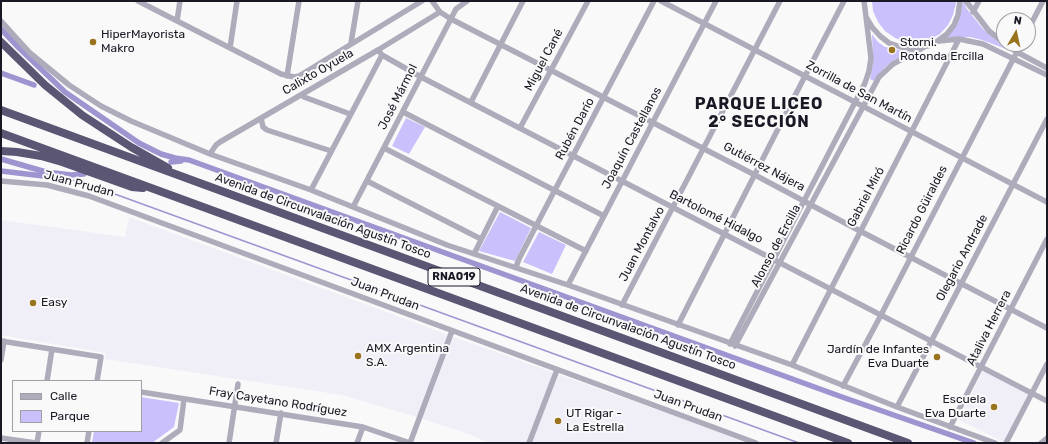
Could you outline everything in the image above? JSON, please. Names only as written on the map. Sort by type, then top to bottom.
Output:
[{"type":"highway","points":[[1,42],[45,85],[82,115],[131,147],[193,181]]},
{"type":"highway","name":"Avenida de Circunvalación Agustín Tosco","points":[[1,110],[908,443]]},
{"type":"highway","name":"RNA019","points":[[1,132],[848,443]]},
{"type":"highway","points":[[1,151],[40,156],[132,186],[155,189]]},
{"type":"street","points":[[138,1],[287,76],[298,1]]},
{"type":"street","points":[[177,21],[180,1]]},
{"type":"street","points":[[230,48],[237,1]]},
{"type":"street","points":[[351,43],[358,1]]},
{"type":"street","name":"Calixto Oyuela","points":[[287,76],[299,76],[420,1]]},
{"type":"street","name":"Gutiérrez Nájera","points":[[432,1],[440,12],[451,19],[653,122],[1047,328]]},
{"type":"street","name":"José Mármol","points":[[353,207],[451,19],[459,6],[467,1]]},
{"type":"street","points":[[471,102],[523,1]]},
{"type":"street","name":"Miguel Cané","points":[[520,128],[588,1]]},
{"type":"street","name":"Rubén Darío","points":[[516,268],[519,259],[554,191],[654,1]]},
{"type":"street","name":"Zorrilla de San Martín","points":[[661,1],[1047,202]]},
{"type":"street","name":"Joaquín Castellanos","points":[[568,285],[716,1]]},
{"type":"street","name":"Juan Montalvo","points":[[622,305],[780,1]]},
{"type":"street","points":[[678,325],[844,1]]},
{"type":"street","points":[[939,41],[954,25],[958,15],[960,1]]},
{"type":"street","points":[[966,1],[973,12],[989,31],[996,37]]},
{"type":"street","points":[[973,12],[979,1]]},
{"type":"street","points":[[1036,16],[1044,1]]},
{"type":"street","name":"Alonso de Ercilla","points":[[730,344],[868,77],[870,50],[863,2]]},
{"type":"street","name":"Calixto Oyuela","points":[[210,154],[220,142],[440,12]]},
{"type":"street","points":[[866,16],[872,27],[880,36],[889,43],[900,47],[912,49],[924,47],[939,41],[959,39],[983,44],[1047,75]]},
{"type":"street","name":"Avenida de Circunvalación Agustín Tosco","points":[[1,22],[22,45],[49,70],[96,103],[131,121],[210,154],[311,190],[474,254],[568,285],[792,365],[897,407],[995,443]]},
{"type":"street","name":"Gabriel Miró","points":[[792,365],[959,39]]},
{"type":"street","name":"Alonso de Ercilla","points":[[736,346],[876,80],[893,64],[924,47]]},
{"type":"street","name":"Bartolomé Hidalgo","points":[[378,50],[382,56],[421,77],[1047,401]]},
{"type":"street","points":[[1017,52],[1047,68]]},
{"type":"street","name":"Ricardo Güiraldes","points":[[843,386],[1017,52]]},
{"type":"street","points":[[311,190],[382,56]]},
{"type":"street","points":[[302,94],[304,97],[350,114]]},
{"type":"street","points":[[403,112],[604,216]]},
{"type":"street","points":[[261,118],[264,127],[267,130],[331,151]]},
{"type":"street","name":"Olegario Andrade","points":[[897,407],[1047,119]]},
{"type":"street","points":[[384,148],[586,251]]},
{"type":"street","name":"Juan Prudan","points":[[1,181],[47,185],[89,196],[756,443]]},
{"type":"street","points":[[367,181],[481,239]]},
{"type":"street","points":[[474,254],[498,206]]},
{"type":"street","name":"Ataliva Herrera","points":[[950,427],[1047,239]]},
{"type":"street","points":[[410,443],[452,331]]},
{"type":"street","points":[[1,360],[2,341],[101,356],[97,380]]},
{"type":"street","points":[[47,380],[52,349]]},
{"type":"street","points":[[1006,443],[1047,364]]},
{"type":"street","points":[[529,443],[557,370]]},
{"type":"street","points":[[229,443],[238,384]]},
{"type":"street","name":"Fray Cayetano Rodríguez","points":[[142,392],[362,426],[410,443]]},
{"type":"street","points":[[162,443],[180,430],[184,399]]},
{"type":"street","points":[[276,443],[281,413]]},
{"type":"street","points":[[357,443],[362,426]]},
{"type":"street","points":[[1,438],[37,443],[39,432]]},
{"type":"street","points":[[87,443],[89,432]]},
{"type":"street","points":[[1041,443],[1047,438]]},
{"type":"shaded area","points":[[129,217],[747,443],[490,443],[466,433],[342,395],[105,359],[106,353],[1,335],[1,220],[125,237]]},
{"type":"shaded area","name":"Escuela Eva Duarte","points":[[983,371],[1028,393],[1004,442],[959,420]]},
{"type":"green space","points":[[872,1],[955,1],[956,3],[953,15],[948,25],[940,34],[929,40],[918,43],[906,42],[895,38],[885,31],[878,22],[873,11]]},
{"type":"green space","points":[[963,1],[967,9],[983,29],[996,40],[996,45],[970,37],[944,38],[960,16]]},
{"type":"green space","points":[[872,34],[878,42],[885,47],[911,52],[894,60],[884,68],[874,81],[870,79],[873,62]]},
{"type":"green space","points":[[406,118],[425,127],[409,154],[392,146]]},
{"type":"green space","points":[[500,212],[531,228],[515,261],[479,251]]},
{"type":"green space","points":[[539,232],[566,245],[552,274],[523,262]]},
{"type":"green space","points":[[142,397],[179,403],[174,427],[152,443],[92,443],[94,432],[142,432]]},
{"type":"waterway","points":[[1,29],[65,92],[139,143],[161,154],[189,160],[842,397],[974,443]]},
{"type":"waterway","points":[[1,73],[34,85]]},
{"type":"waterway","points":[[1,159],[46,172],[71,175],[84,174]]},
{"type":"waterway","points":[[171,162],[181,161]]},
{"type":"waterway","points":[[1,171],[52,177]]},
{"type":"waterway","points":[[52,177],[77,181],[90,185],[799,443]]},
{"type":"place","name":"HiperMayorista Makro","points":[[93,42]]},
{"type":"place","name":"Storni. Rotonda Ercilla","points":[[892,50]]},
{"type":"place","name":"Easy","points":[[33,303]]},
{"type":"place","name":"AMX Argentina S.A.","points":[[358,356]]},
{"type":"place","name":"Jardín de Infantes Eva Duarte","points":[[937,357]]},
{"type":"place","name":"Escuela Eva Duarte","points":[[994,407]]},
{"type":"place","name":"UT Rigar - La Estrella","points":[[558,421]]},
{"type":"district","name":"PARQUE LICEO 2° SECCIÓN","points":[[759,113]]}]
